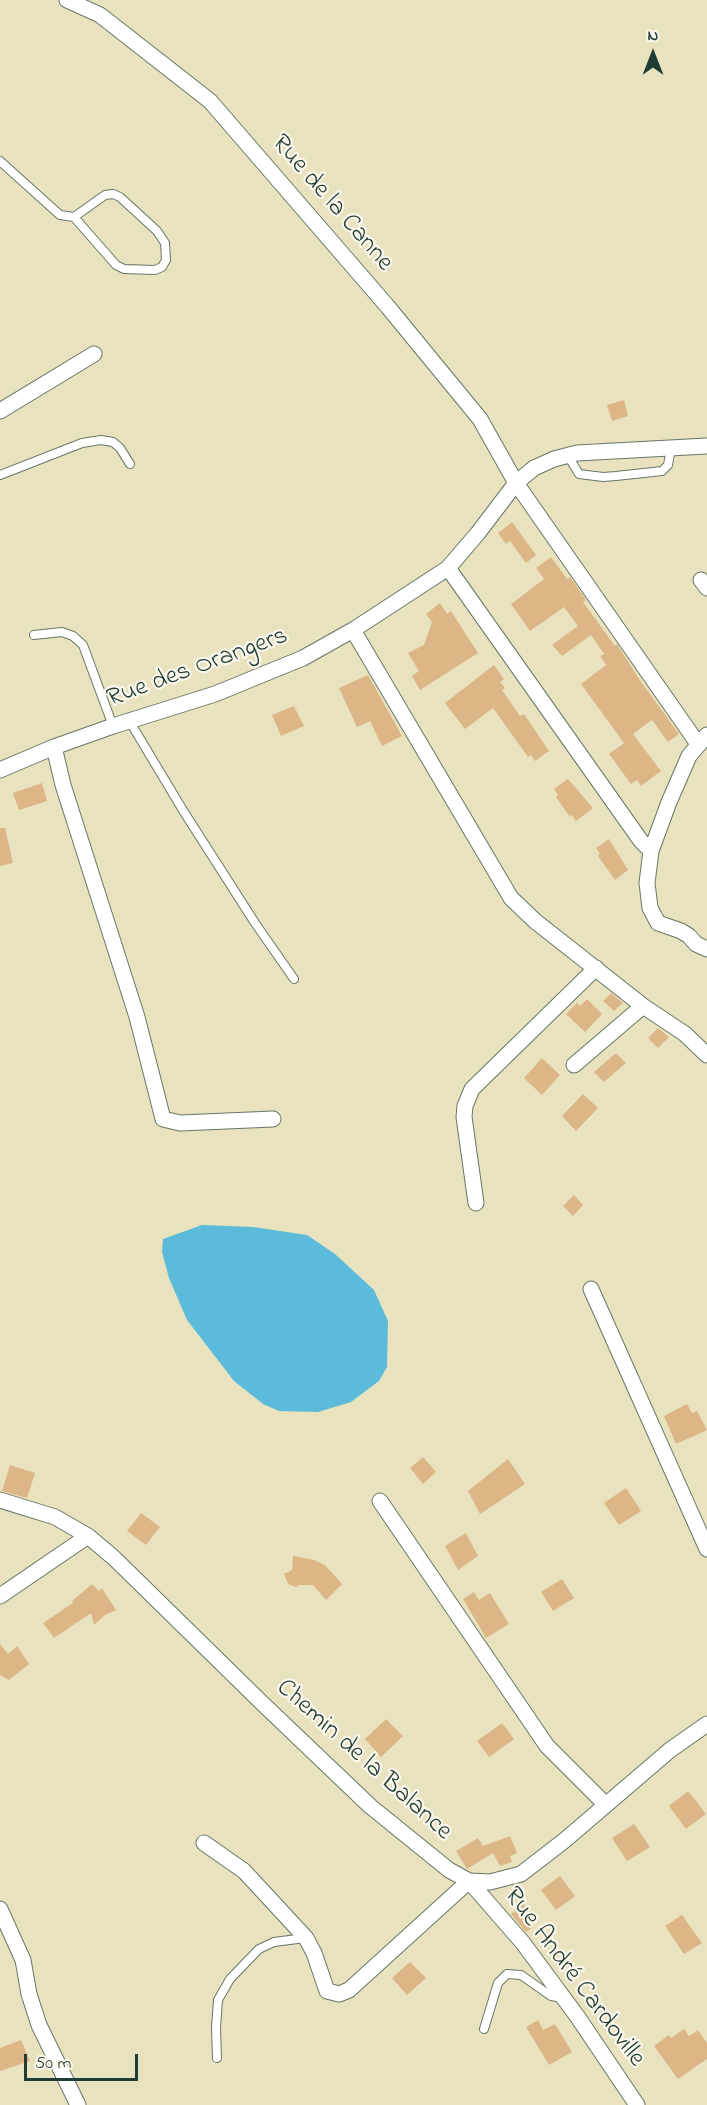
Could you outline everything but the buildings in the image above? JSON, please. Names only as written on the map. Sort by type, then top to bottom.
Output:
[{"type":"street","name":"Rue de la Canne","points":[[67,0],[100,15],[210,101],[381,299],[480,419],[516,483],[703,739]]},
{"type":"street","points":[[0,411],[94,354]]},
{"type":"street","name":"Rue des Orangers","points":[[0,770],[54,747],[113,726],[215,694],[303,658],[353,630],[448,568],[516,483],[534,468],[577,453],[707,446]]},
{"type":"street","points":[[448,568],[641,841],[651,851]]},
{"type":"street","points":[[353,630],[511,898],[536,921],[644,1006],[685,1034],[707,1055]]},
{"type":"street","points":[[703,739],[689,756],[651,851],[647,883],[653,916],[658,923],[681,932],[696,944],[707,949]]},
{"type":"street","points":[[54,747],[63,785],[137,1017],[163,1119],[180,1123],[273,1119]]},
{"type":"street","points":[[476,1203],[464,1117],[465,1106],[472,1089],[596,968]]},
{"type":"street","points":[[574,1065],[644,1006]]},
{"type":"street","points":[[591,1289],[707,1549]]},
{"type":"street","name":"Chemin de la Balance","points":[[0,1500],[55,1517],[88,1536],[114,1558],[262,1704],[370,1806],[449,1870],[469,1881]]},
{"type":"street","points":[[380,1501],[547,1746],[606,1804]]},
{"type":"street","points":[[0,1596],[88,1536]]},
{"type":"street","points":[[204,1843],[244,1871],[306,1938],[314,1953],[327,1991],[339,1994],[350,1990],[469,1881],[490,1881],[521,1874],[566,1840],[670,1750],[707,1724]]},
{"type":"street","name":"Rue André Cardoville","points":[[469,1881],[523,1943],[637,2105]]},
{"type":"street","points":[[0,1909],[23,1960],[29,1994],[39,2025],[78,2105]]},
{"type":"lane","points":[[0,161],[52,209],[60,215],[74,217],[116,265],[124,269],[155,270],[162,267],[166,260],[165,243],[157,231],[120,197],[105,195],[74,217]]},
{"type":"lane","points":[[0,475],[82,444],[101,440],[113,442],[120,448],[130,464]]},
{"type":"lane","points":[[568,456],[579,474],[616,476],[662,471],[668,465],[671,448]]},
{"type":"lane","points":[[34,635],[62,632],[73,636],[83,645],[113,726]]},
{"type":"lane","points":[[130,722],[184,812],[294,979]]},
{"type":"lane","points":[[217,2058],[218,2000],[230,1979],[259,1949],[274,1942],[306,1938]]},
{"type":"lane","points":[[484,2029],[498,1983],[507,1974],[521,1975],[551,1996],[563,1998]]},
{"type":"water","points":[[202,1225],[253,1227],[307,1235],[335,1254],[374,1290],[388,1321],[387,1367],[379,1381],[351,1402],[318,1412],[279,1411],[263,1404],[234,1381],[187,1320],[169,1278],[162,1252],[163,1239]]}]
